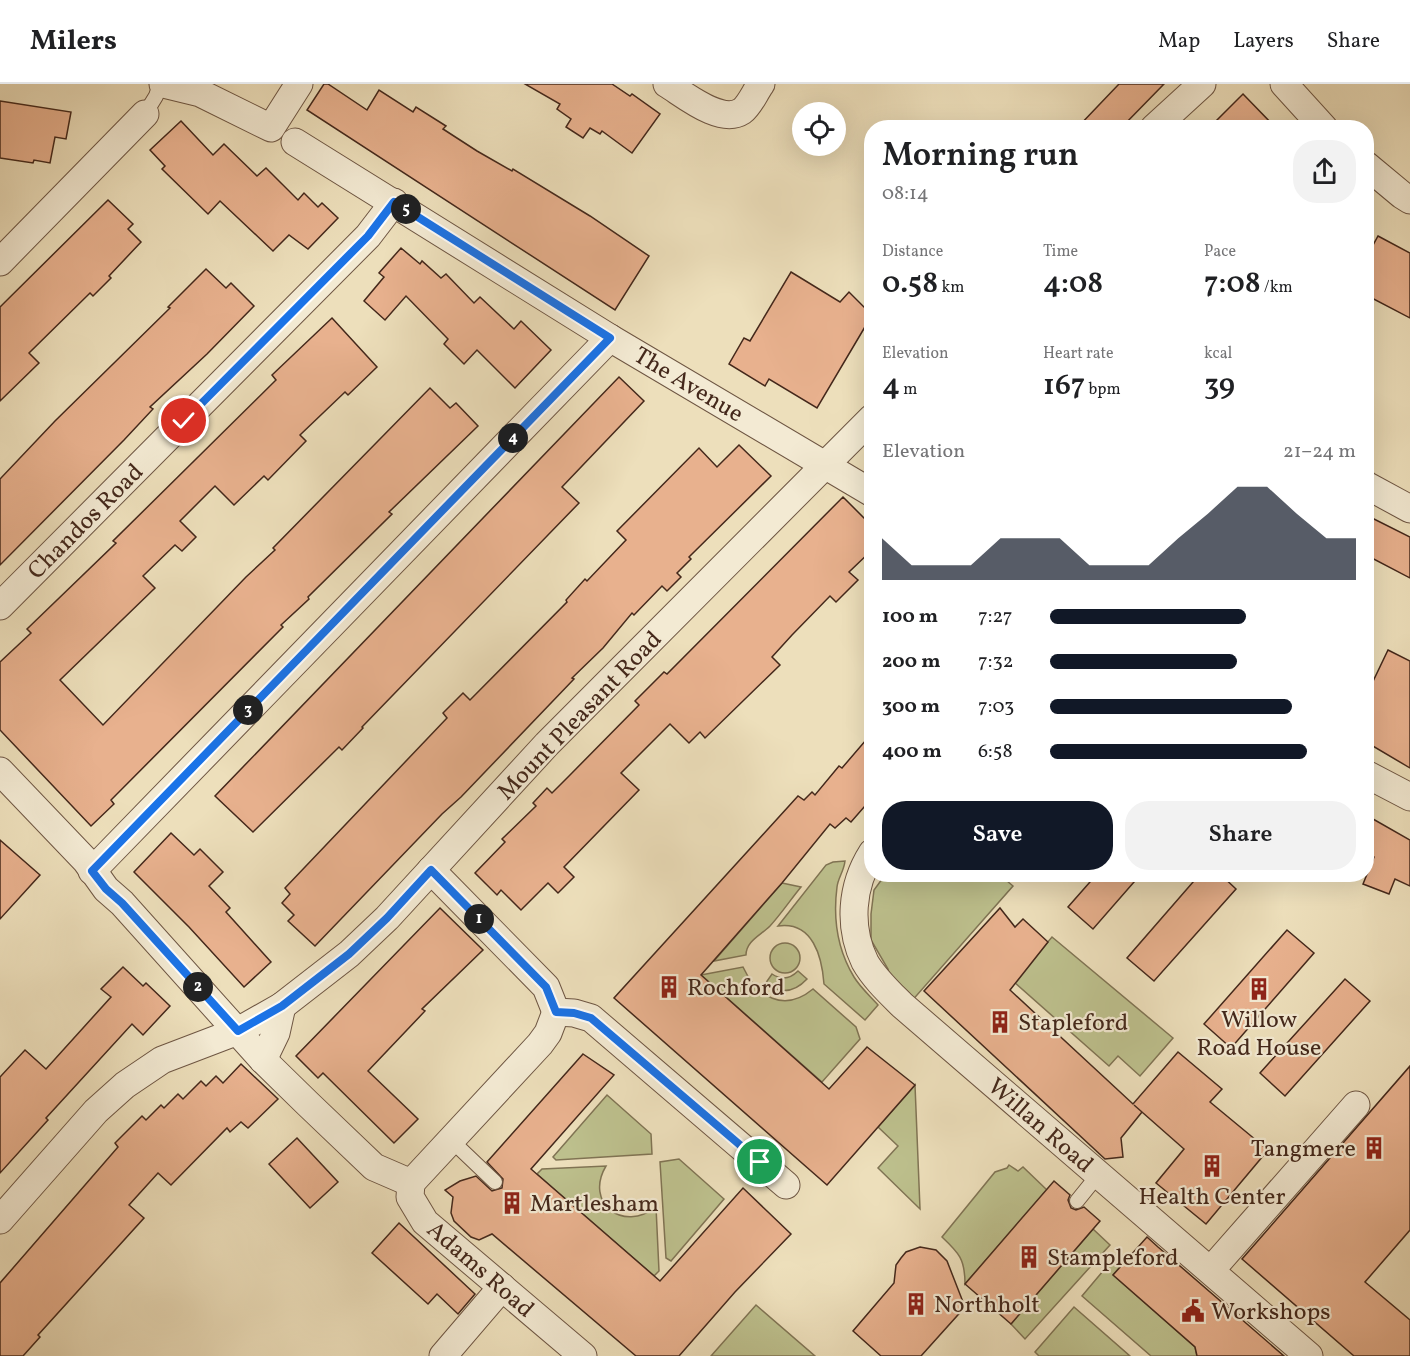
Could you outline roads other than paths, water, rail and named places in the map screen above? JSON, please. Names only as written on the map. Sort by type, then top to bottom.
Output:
[{"type":"street","name":"The Avenue","points":[[161,84],[200,93],[283,135],[610,338],[864,488]]},
{"type":"street","points":[[283,135],[299,84]]},
{"type":"street","points":[[667,84],[725,116],[744,110],[761,84]]},
{"type":"street","points":[[1284,84],[1317,120]]},
{"type":"street","points":[[1162,120],[1194,86]]},
{"type":"street","points":[[0,262],[145,114]]},
{"type":"street","points":[[1374,172],[1410,200]]},
{"type":"street","name":"Chandos Road","points":[[0,606],[368,236],[394,202]]},
{"type":"street","points":[[89,866],[610,338]]},
{"type":"street","name":"Mount Pleasant Road","points":[[0,1220],[96,1111],[125,1085],[162,1060],[238,1031],[282,1006],[349,954],[387,918],[548,744],[864,426]]},
{"type":"street","points":[[1374,489],[1410,508]]},
{"type":"street","points":[[0,771],[264,1059],[374,1167],[411,1183],[540,1044],[548,1033],[556,1012],[546,987],[431,870]]},
{"type":"street","points":[[1374,778],[1410,797]]},
{"type":"street","name":"Willan Road","points":[[864,866],[859,879],[853,922],[857,941],[866,963],[885,988],[1309,1356]]},
{"type":"street","points":[[264,1059],[276,1033],[282,1006]]},
{"type":"street","points":[[556,1012],[574,1013],[591,1018],[786,1185]]},
{"type":"street","points":[[1211,1270],[1356,1105]]},
{"type":"street","name":"Adams Road","points":[[411,1183],[410,1197],[425,1222],[583,1356]]},
{"type":"street","points":[[443,1356],[502,1287]]},
{"type":"lane","points":[[145,114],[161,84]]},
{"type":"lane","points":[[451,1140],[495,1182]]},
{"type":"lane","points":[[1077,1201],[1098,1175]]},
{"type":"place","name":"Rochford","points":[[669,987]]},
{"type":"place","name":"Willow Road House","points":[[1259,989]]},
{"type":"place","name":"Stapleford","points":[[1000,1022]]},
{"type":"place","name":"Tangmere","points":[[1374,1148]]},
{"type":"place","name":"Health Center","points":[[1212,1166]]},
{"type":"place","name":"Martlesham","points":[[512,1203]]},
{"type":"place","name":"Stampleford","points":[[1029,1257]]},
{"type":"place","name":"Northholt","points":[[916,1304]]},
{"type":"place","name":"Workshops","points":[[1193,1311]]}]
